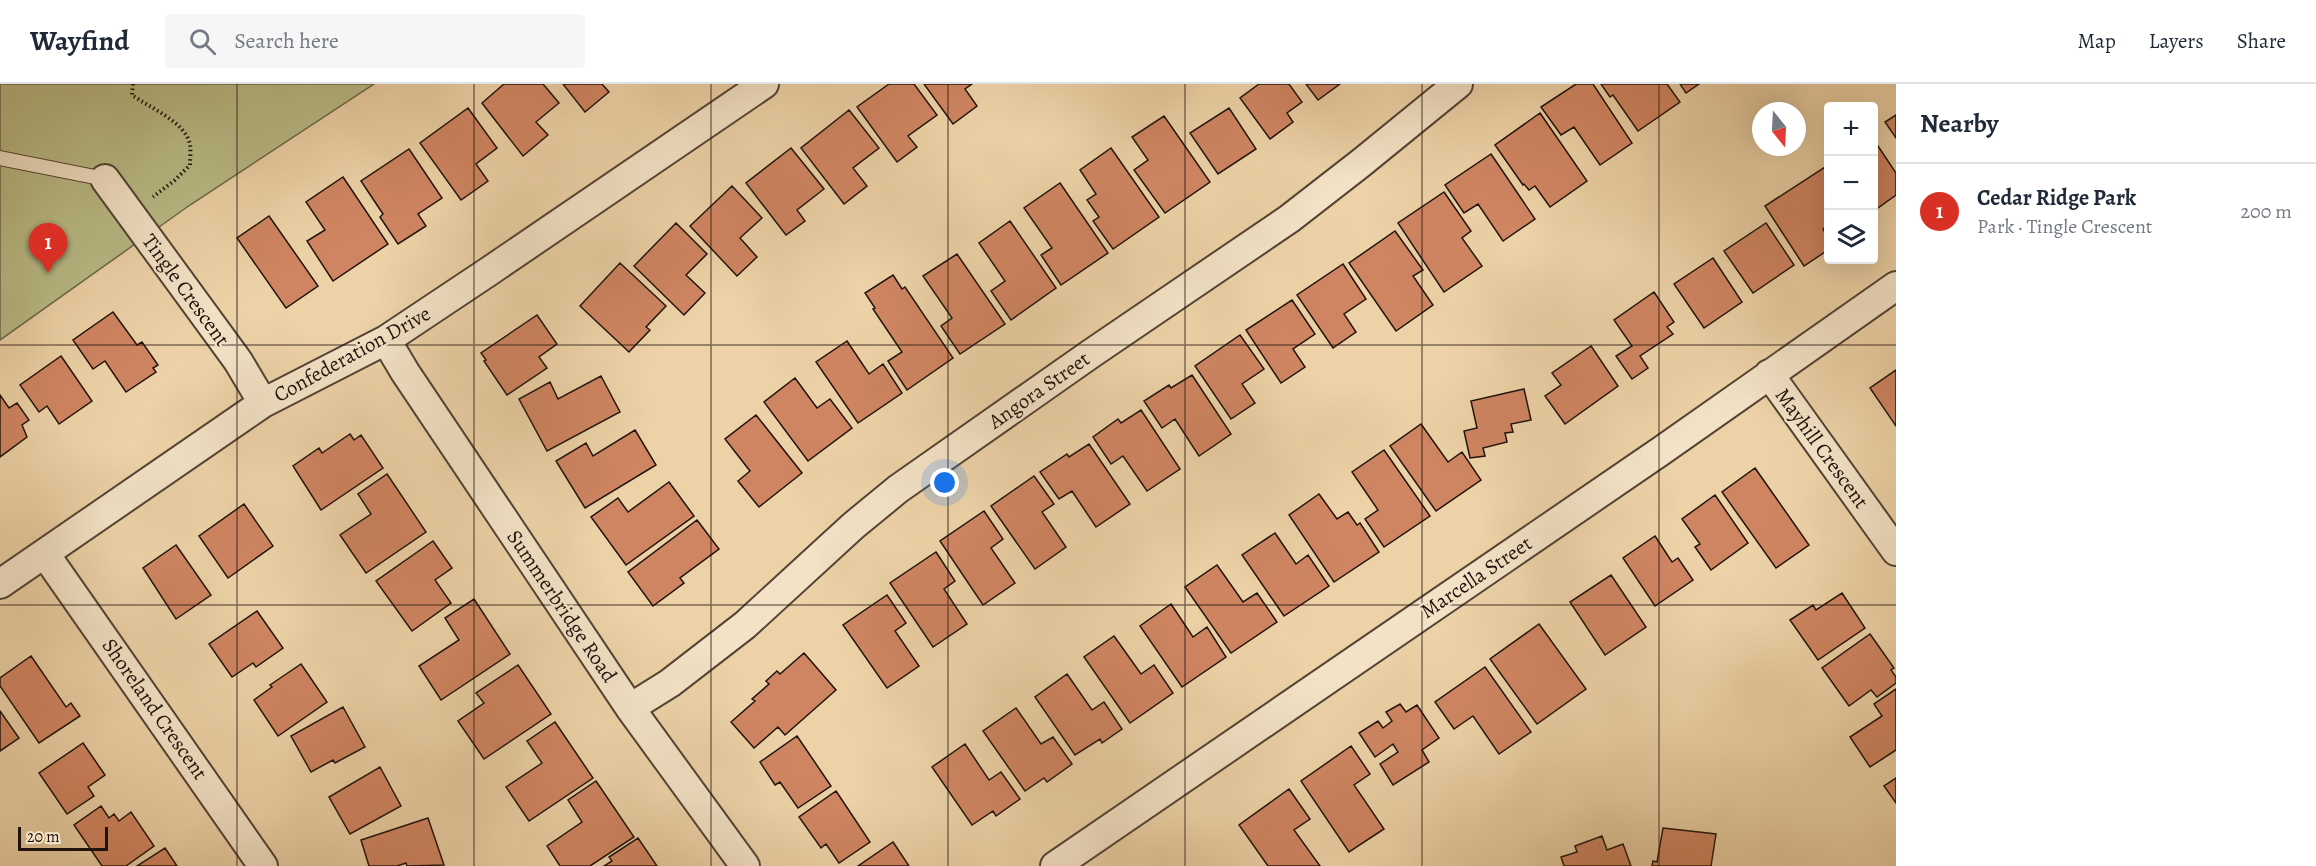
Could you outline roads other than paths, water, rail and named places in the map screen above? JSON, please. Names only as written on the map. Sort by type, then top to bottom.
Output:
[{"type":"street","name":"Confederation Drive","points":[[0,584],[263,404],[386,340],[764,84]]},
{"type":"street","name":"Angora Street","points":[[630,708],[670,683],[745,625],[852,526],[898,489],[1289,219],[1458,84]]},
{"type":"street","name":"Tingle Crescent","points":[[105,179],[238,361],[263,404]]},
{"type":"street","name":"Marcella Street","points":[[1055,866],[1896,286]]},
{"type":"street","name":"Summerbridge Road","points":[[386,340],[405,372],[630,708],[745,866]]},
{"type":"street","name":"Mayhill Crescent","points":[[1769,374],[1896,551]]},
{"type":"street","name":"Shoreland Crescent","points":[[45,554],[263,866]]},
{"type":"lane","points":[[0,158],[105,179]]},
{"type":"place","name":"Cedar Ridge Park","points":[[48,273]]}]
